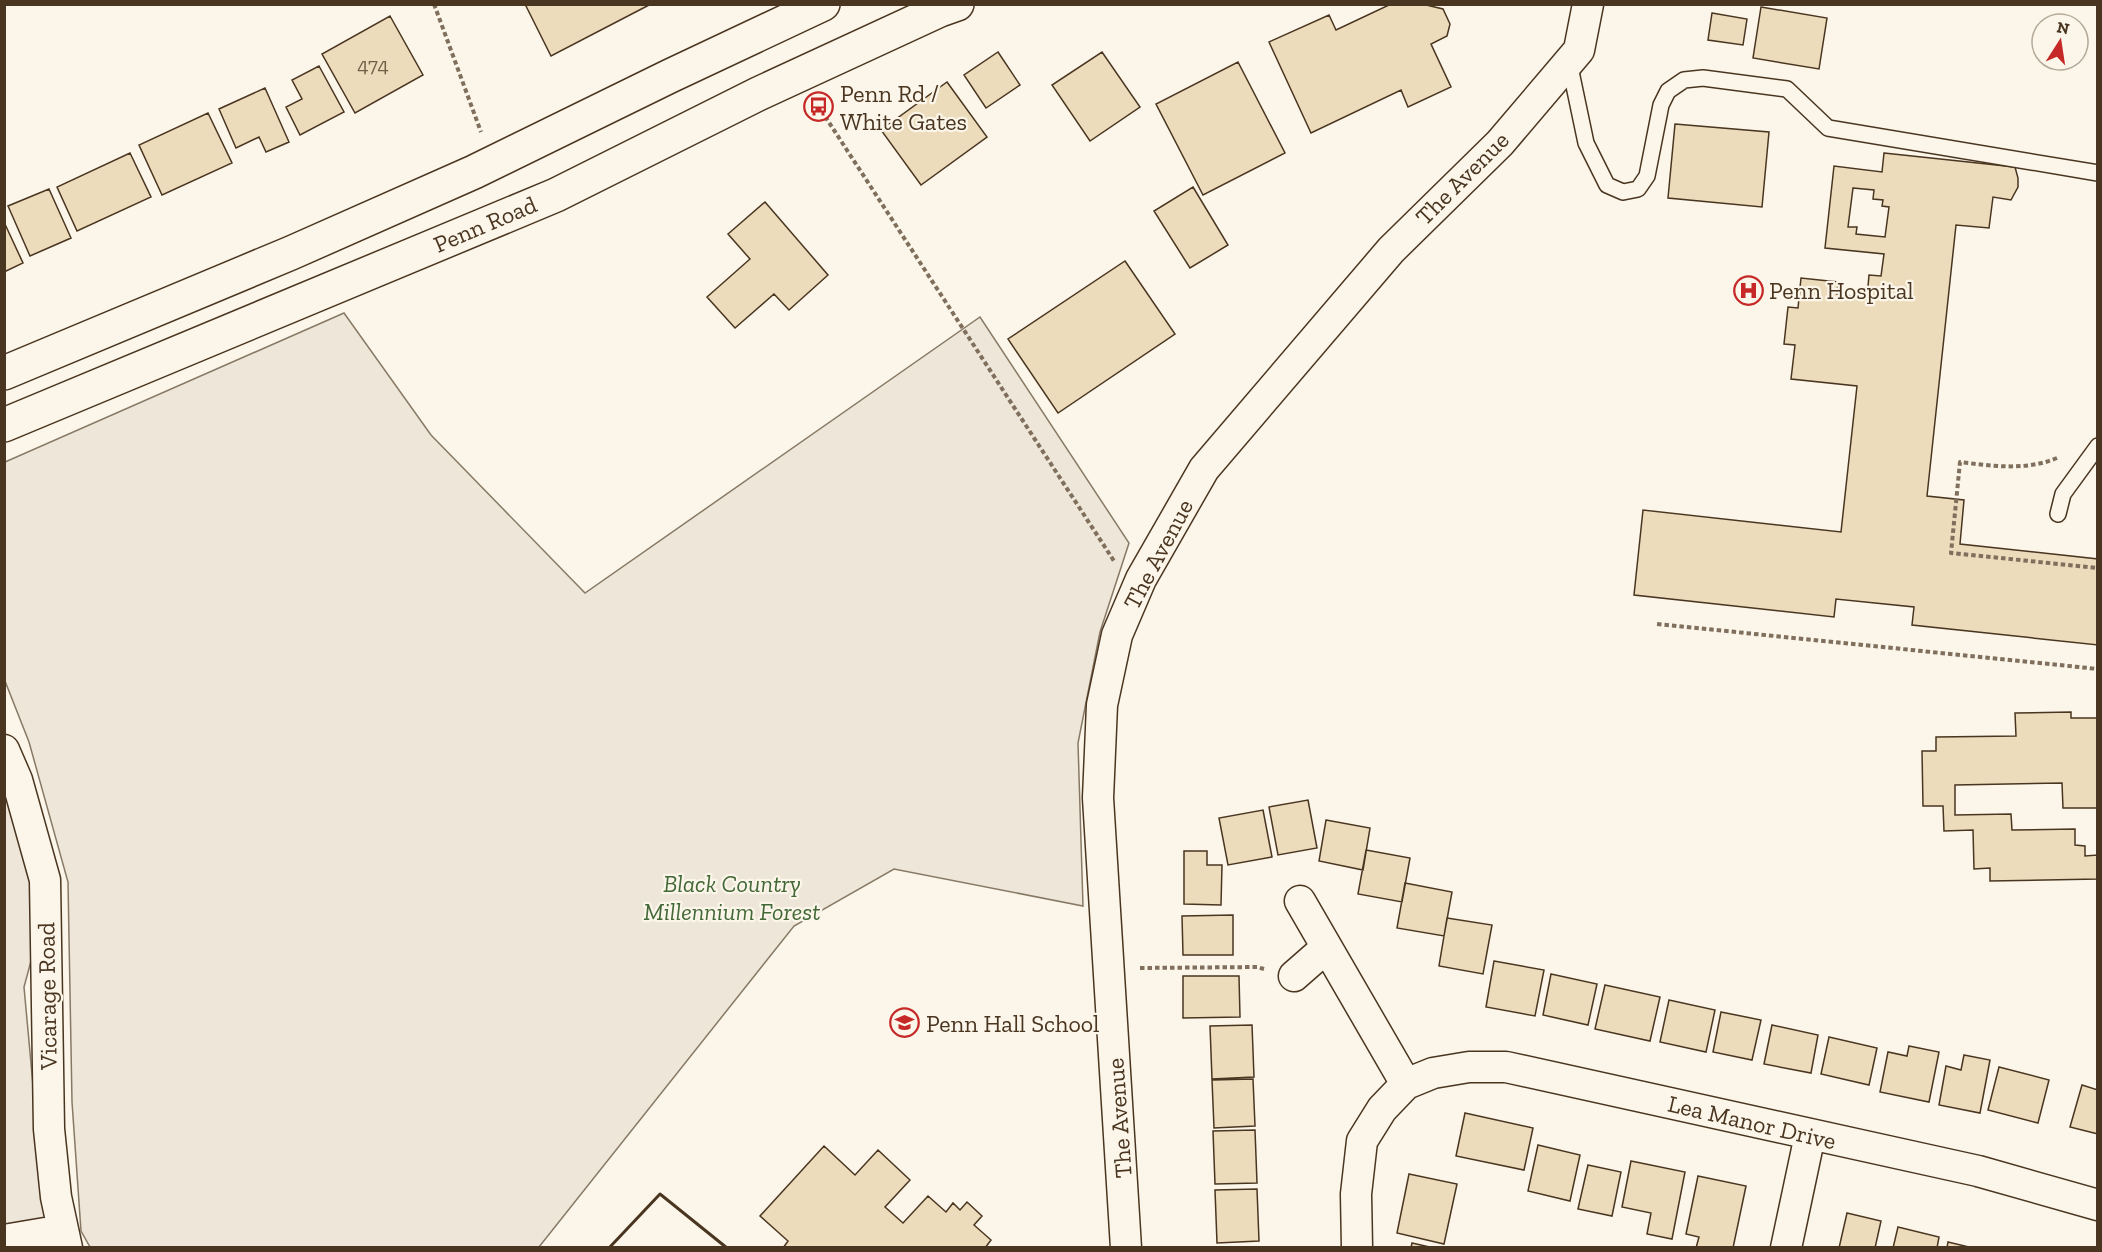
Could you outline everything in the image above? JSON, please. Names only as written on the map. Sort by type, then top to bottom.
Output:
[{"type":"highway","points":[[4,373],[291,254],[495,162],[823,4]]},
{"type":"highway","name":"Penn Road","points":[[4,425],[556,195],[801,75],[957,4]]},
{"type":"street","name":"The Avenue","points":[[1126,1248],[1098,798],[1101,705],[1117,635],[1136,590],[1204,469],[1391,250],[1500,143],[1579,50],[1588,4]]},
{"type":"street","name":"Vicarage Road","points":[[4,750],[17,780],[45,880],[50,1129],[56,1197],[65,1239]]},
{"type":"street","points":[[1300,901],[1406,1084]]},
{"type":"street","points":[[1294,976],[1326,948]]},
{"type":"street","name":"Lea Manor Drive","points":[[1357,1248],[1356,1194],[1362,1141],[1382,1109],[1406,1084],[1433,1073],[1469,1067],[1506,1066],[1978,1171],[2097,1205]]},
{"type":"street","points":[[1786,1248],[1810,1135]]},
{"type":"street","points":[[4,1240],[65,1239]]},
{"type":"lane","points":[[1569,62],[1586,142],[1607,185],[1623,192],[1638,189],[1647,176],[1660,105],[1668,91],[1684,80],[1703,78],[1787,89],[1828,128],[2097,173]]},
{"type":"lane","points":[[2058,514],[2063,494],[2097,446]]},
{"type":"path","points":[[434,4],[480,131],[495,162]]},
{"type":"path","points":[[801,75],[819,107],[1110,556],[1136,590]]},
{"type":"path","points":[[2064,455],[2049,462],[2024,466],[2006,467],[1960,462],[1951,553],[2097,568]]},
{"type":"path","points":[[1657,624],[2097,669]]},
{"type":"path","points":[[1109,968],[1257,967],[1294,976]]},
{"type":"green space","name":"Black Country Millennium Forest","points":[[344,313],[431,435],[585,593],[980,317],[1129,543],[1100,632],[1078,743],[1083,906],[894,869],[794,926],[539,1247],[90,1247],[81,1231],[72,1102],[68,882],[29,742],[5,681],[5,462]]},
{"type":"green space","points":[[4,789],[35,883],[34,950],[24,987],[35,1107],[67,1247],[5,1247]]},
{"type":"building","points":[[525,4],[651,4],[551,56]]},
{"type":"building","points":[[1391,4],[1422,4],[1443,9],[1450,24],[1447,36],[1431,44],[1451,87],[1408,107],[1401,90],[1311,133],[1269,42],[1329,15],[1336,30]]},
{"type":"building","points":[[1761,7],[1827,18],[1819,69],[1753,58]]},
{"type":"building","points":[[1712,13],[1747,19],[1743,45],[1708,40]]},
{"type":"building","points":[[390,16],[423,75],[355,113],[322,54]]},
{"type":"building","points":[[998,52],[1020,85],[986,108],[964,75]]},
{"type":"building","points":[[1102,52],[1140,107],[1090,141],[1052,85]]},
{"type":"building","points":[[1238,62],[1285,153],[1203,195],[1156,104]]},
{"type":"building","points":[[319,66],[344,112],[300,135],[286,107],[302,99],[292,80]]},
{"type":"building","points":[[947,82],[987,137],[921,185],[881,130]]},
{"type":"building","points":[[265,88],[289,142],[266,152],[259,137],[236,148],[219,109]]},
{"type":"building","points":[[208,113],[232,163],[162,195],[139,145]]},
{"type":"building","points":[[1675,124],[1769,132],[1762,207],[1668,198]]},
{"type":"building","points":[[130,153],[151,197],[77,231],[57,187]]},
{"type":"building","points":[[1884,153],[2015,167],[2018,187],[2011,200],[1993,197],[1989,228],[1956,225],[1927,496],[1964,500],[1960,544],[2098,559],[2098,645],[1912,625],[1914,607],[1836,599],[1834,617],[1634,595],[1643,510],[1841,532],[1857,386],[1791,379],[1795,345],[1784,344],[1788,307],[1798,308],[1801,278],[1838,282],[1837,294],[1867,298],[1869,275],[1881,276],[1884,254],[1825,248],[1834,166],[1882,172]],"holes":[[[1853,188],[1874,190],[1873,199],[1883,200],[1882,206],[1889,207],[1885,237],[1856,234],[1857,227],[1848,227]]]},
{"type":"building","points":[[1193,187],[1228,245],[1190,268],[1154,211]]},
{"type":"building","points":[[49,189],[71,238],[30,256],[8,206]]},
{"type":"building","points":[[765,202],[828,275],[789,310],[774,294],[735,328],[707,297],[750,259],[728,234]]},
{"type":"building","points":[[4,222],[23,263],[4,272]]},
{"type":"building","points":[[1125,261],[1175,334],[1058,413],[1008,339]]},
{"type":"building","points":[[2071,712],[2071,718],[2097,718],[2098,808],[2063,808],[2062,783],[1955,785],[1955,815],[2011,814],[2012,830],[2075,829],[2075,845],[2085,846],[2085,856],[2098,855],[2098,879],[1990,881],[1990,868],[1974,869],[1973,830],[1944,831],[1943,806],[1923,806],[1922,751],[1936,751],[1936,737],[2016,736],[2015,713]]},
{"type":"building","points":[[1308,800],[1317,848],[1278,855],[1269,807]]},
{"type":"building","points":[[1263,810],[1272,857],[1228,865],[1219,818]]},
{"type":"building","points":[[1326,820],[1370,828],[1363,870],[1319,861]]},
{"type":"building","points":[[1366,850],[1410,858],[1402,902],[1358,894]]},
{"type":"building","points":[[1184,851],[1207,851],[1207,865],[1222,865],[1221,905],[1184,904]]},
{"type":"building","points":[[1405,883],[1452,892],[1444,936],[1397,928]]},
{"type":"building","points":[[1233,915],[1233,955],[1183,955],[1182,916]]},
{"type":"building","points":[[1447,918],[1492,925],[1483,974],[1439,966]]},
{"type":"building","points":[[1494,961],[1544,970],[1535,1016],[1486,1007]]},
{"type":"building","points":[[1551,974],[1597,984],[1588,1025],[1543,1015]]},
{"type":"building","points":[[1183,976],[1239,976],[1240,1017],[1183,1018]]},
{"type":"building","points":[[1605,985],[1660,997],[1650,1041],[1595,1029]]},
{"type":"building","points":[[1669,1000],[1715,1010],[1706,1052],[1660,1042]]},
{"type":"building","points":[[1721,1012],[1761,1020],[1752,1060],[1713,1052]]},
{"type":"building","points":[[1252,1025],[1254,1077],[1212,1079],[1210,1026]]},
{"type":"building","points":[[1772,1025],[1818,1035],[1811,1073],[1764,1064]]},
{"type":"building","points":[[1829,1037],[1877,1048],[1869,1085],[1821,1074]]},
{"type":"building","points":[[1909,1046],[1939,1052],[1929,1102],[1880,1092],[1888,1052],[1907,1056]]},
{"type":"building","points":[[1964,1055],[1990,1060],[1980,1113],[1939,1105],[1946,1066],[1961,1070]]},
{"type":"building","points":[[1999,1067],[2049,1080],[2038,1123],[1988,1110]]},
{"type":"building","points":[[1253,1079],[1255,1126],[1214,1128],[1212,1080]]},
{"type":"building","points":[[2082,1085],[2098,1090],[2098,1134],[2070,1127]]},
{"type":"building","points":[[1465,1113],[1533,1128],[1524,1170],[1456,1156]]},
{"type":"building","points":[[1255,1130],[1257,1183],[1215,1184],[1213,1131]]},
{"type":"building","points":[[1538,1145],[1580,1155],[1570,1201],[1528,1191]]},
{"type":"building","points":[[824,1146],[855,1175],[878,1150],[910,1180],[885,1207],[903,1223],[928,1196],[946,1212],[953,1203],[960,1210],[967,1202],[982,1216],[974,1225],[991,1240],[985,1248],[783,1248],[788,1241],[760,1216]]},
{"type":"building","points":[[1631,1161],[1685,1172],[1672,1239],[1647,1234],[1651,1213],[1622,1207]]},
{"type":"building","points":[[1588,1165],[1621,1172],[1612,1216],[1578,1209]]},
{"type":"building","points":[[1409,1174],[1457,1184],[1444,1244],[1397,1233]]},
{"type":"building","points":[[1698,1176],[1746,1186],[1733,1248],[1696,1248],[1699,1237],[1686,1234]]},
{"type":"building","points":[[1257,1189],[1259,1241],[1217,1243],[1215,1190]]},
{"type":"building","points":[[1847,1213],[1881,1221],[1875,1248],[1839,1248]]},
{"type":"building","points":[[1898,1227],[1939,1237],[1937,1248],[1893,1248]]},
{"type":"building","points":[[1948,1242],[1973,1248],[1947,1248]]},
{"type":"building","points":[[1412,1243],[1434,1248],[1411,1248]]},
{"type":"wall","points":[[609,1248],[660,1194],[727,1248]]},
{"type":"place","name":"Penn Rd / White Gates","points":[[819,107]]},
{"type":"place","name":"Penn Hospital","points":[[1748,290]]},
{"type":"place","name":"Penn Hall School","points":[[905,1023]]}]
